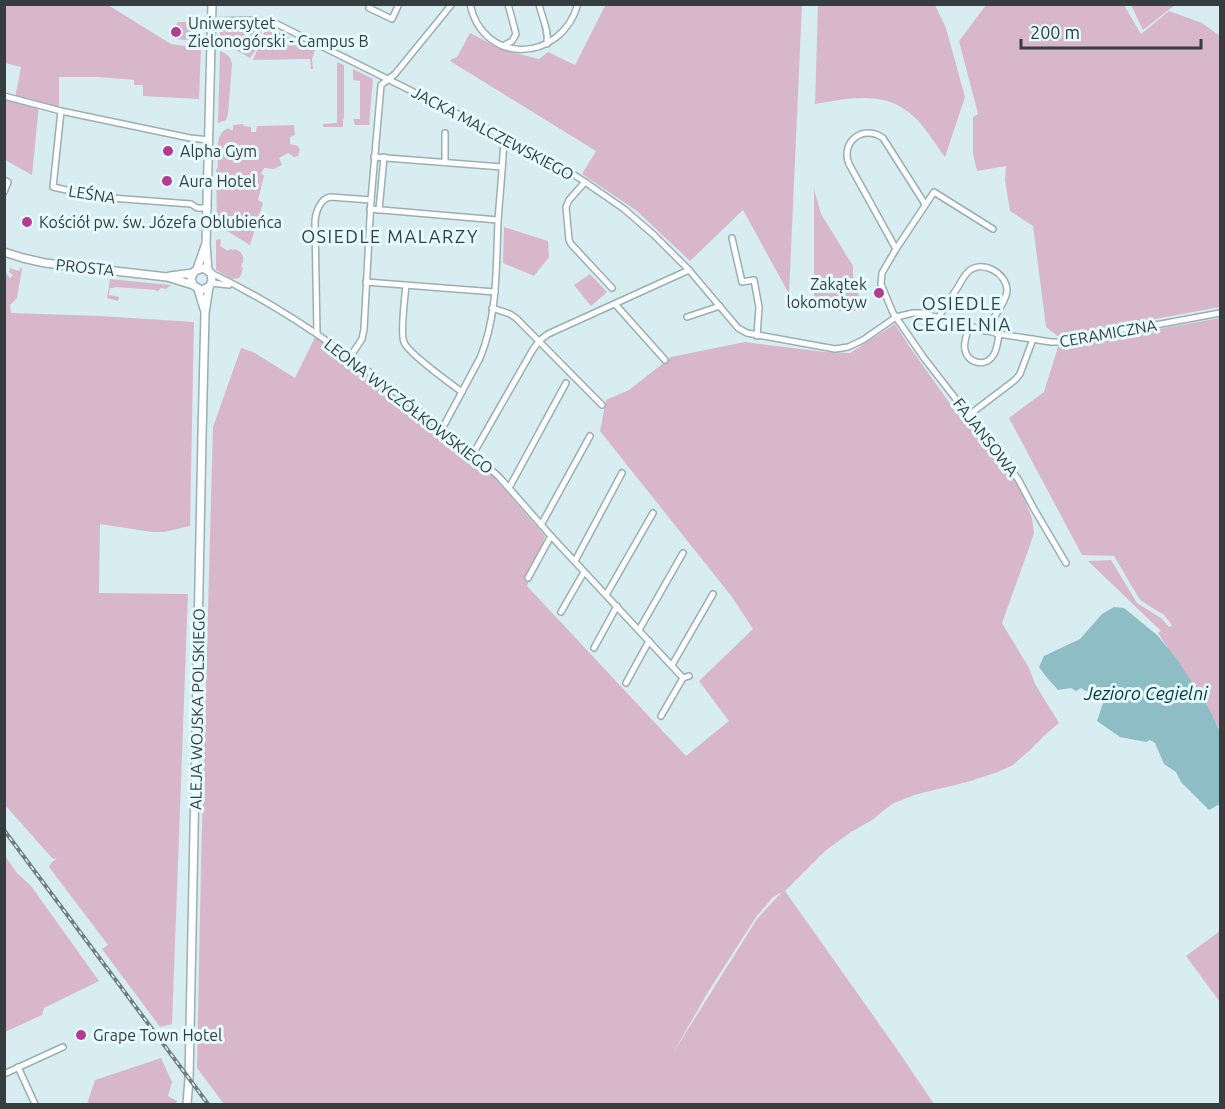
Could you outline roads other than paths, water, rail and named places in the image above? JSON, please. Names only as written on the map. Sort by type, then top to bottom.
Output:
[{"type":"main road","points":[[206,244],[191,278],[195,287],[204,290],[210,285],[212,278],[209,272],[206,244],[212,4]]},
{"type":"main road","name":"PROSTA","points":[[4,252],[45,263],[167,277],[195,287]]},
{"type":"main road","points":[[195,271],[203,268],[209,272]]},
{"type":"main road","name":"PROSTA","points":[[167,277],[195,271]]},
{"type":"main road","name":"ALEJA WOJSKA POLSKIEGO","points":[[186,1104],[189,1078],[205,313],[210,285]]},
{"type":"main road","name":"ALEJA WOJSKA POLSKIEGO","points":[[195,287],[205,313]]},
{"type":"street","points":[[370,6],[392,19],[399,4]]},
{"type":"street","points":[[350,357],[362,339],[364,329],[370,200],[381,85],[395,74],[452,4]]},
{"type":"street","points":[[503,46],[512,41],[516,34],[508,4]]},
{"type":"street","points":[[539,4],[547,29],[547,44]]},
{"type":"street","points":[[471,8],[479,27],[486,34],[503,46],[524,50],[547,44],[555,39],[567,28],[575,15],[578,4]]},
{"type":"street","name":"JACKA MALCZEWSKIEGO","points":[[212,21],[252,20],[275,23],[556,163],[624,209],[689,270],[742,331],[757,336]]},
{"type":"street","points":[[4,96],[61,111],[209,140]]},
{"type":"street","name":"LEŚNA","points":[[61,111],[53,187],[98,197],[191,204],[197,208],[208,208]]},
{"type":"street","points":[[445,133],[445,162]]},
{"type":"street","points":[[926,204],[883,138],[874,133],[865,133],[857,136],[850,143],[846,153],[849,164],[896,249],[926,204],[934,192],[993,229]]},
{"type":"street","points":[[442,429],[484,347],[495,292],[504,137]]},
{"type":"street","points":[[374,157],[502,167]]},
{"type":"street","points":[[379,210],[384,158]]},
{"type":"street","points":[[4,180],[8,182],[4,192]]},
{"type":"street","points":[[585,182],[569,200],[566,207],[569,240],[612,288]]},
{"type":"street","points":[[317,333],[315,223],[317,212],[322,201],[330,197],[370,200]]},
{"type":"street","points":[[370,209],[498,220]]},
{"type":"street","points":[[732,238],[742,282],[754,280],[759,307],[757,336]]},
{"type":"street","name":"FAJANSOWA","points":[[896,249],[880,279],[889,305],[924,358],[1018,479],[1066,563]]},
{"type":"street","points":[[938,318],[967,273],[974,268],[990,268],[1002,278],[1007,291],[985,331]]},
{"type":"street","points":[[473,454],[539,341],[548,334],[689,270]]},
{"type":"street","name":"LEONA WYCZÓŁKOWSKIEGO","points":[[209,272],[253,294],[317,333],[490,468],[672,666],[686,677],[661,716]]},
{"type":"street","points":[[366,282],[495,292]]},
{"type":"street","name":"LEONA WYCZÓŁKOWSKIEGO","points":[[210,285],[233,286]]},
{"type":"street","points":[[406,285],[404,343],[462,392]]},
{"type":"street","points":[[615,304],[665,360]]},
{"type":"street","points":[[687,317],[720,306]]},
{"type":"street","points":[[492,308],[516,318],[602,405]]},
{"type":"street","name":"CERAMICZNA","points":[[757,336],[835,349],[848,347],[863,340],[896,317],[921,313],[999,334],[1062,342],[1123,329],[1147,327],[1221,313]]},
{"type":"street","points":[[969,326],[965,349],[967,356],[975,362],[985,362],[992,358],[999,334]]},
{"type":"street","points":[[969,415],[1015,380],[1020,374],[1033,339]]},
{"type":"street","points":[[509,488],[566,383]]},
{"type":"street","points":[[541,525],[590,436]]},
{"type":"street","points":[[575,561],[622,473]]},
{"type":"street","points":[[606,595],[653,513]]},
{"type":"street","points":[[528,578],[551,536]]},
{"type":"street","points":[[639,630],[683,553]]},
{"type":"street","points":[[561,612],[584,572]]},
{"type":"street","points":[[672,666],[713,594]]},
{"type":"street","points":[[594,648],[617,606]]},
{"type":"street","points":[[626,683],[649,641]]},
{"type":"street","points":[[4,1074],[63,1047]]},
{"type":"street","points":[[18,1067],[35,1104]]},
{"type":"water","name":"Jezioro Cegielni","points":[[1114,607],[1124,608],[1157,635],[1177,659],[1209,709],[1220,731],[1220,804],[1209,810],[1181,782],[1176,772],[1164,764],[1155,743],[1150,740],[1146,742],[1120,737],[1097,721],[1103,703],[1101,699],[1081,688],[1076,691],[1071,688],[1058,690],[1039,667],[1044,656],[1080,639],[1102,614]]},
{"type":"railway","points":[[4,830],[208,1104]]},
{"type":"place","name":"Uniwersytet Zielonogórski - Campus B","points":[[176,32]]},
{"type":"place","name":"Alpha Gym","points":[[168,151]]},
{"type":"place","name":"Aura Hotel","points":[[167,181]]},
{"type":"place","name":"Kościół pw. św. Józefa Oblubieńca","points":[[27,222]]},
{"type":"place","name":"Zakątek lokomotyw","points":[[879,293]]},
{"type":"place","name":"Grape Town Hotel","points":[[81,1035]]},
{"type":"district","name":"OSIEDLE MALARZY","points":[[390,237]]},
{"type":"district","name":"OSIEDLE CEGIELNIA","points":[[962,314]]}]
